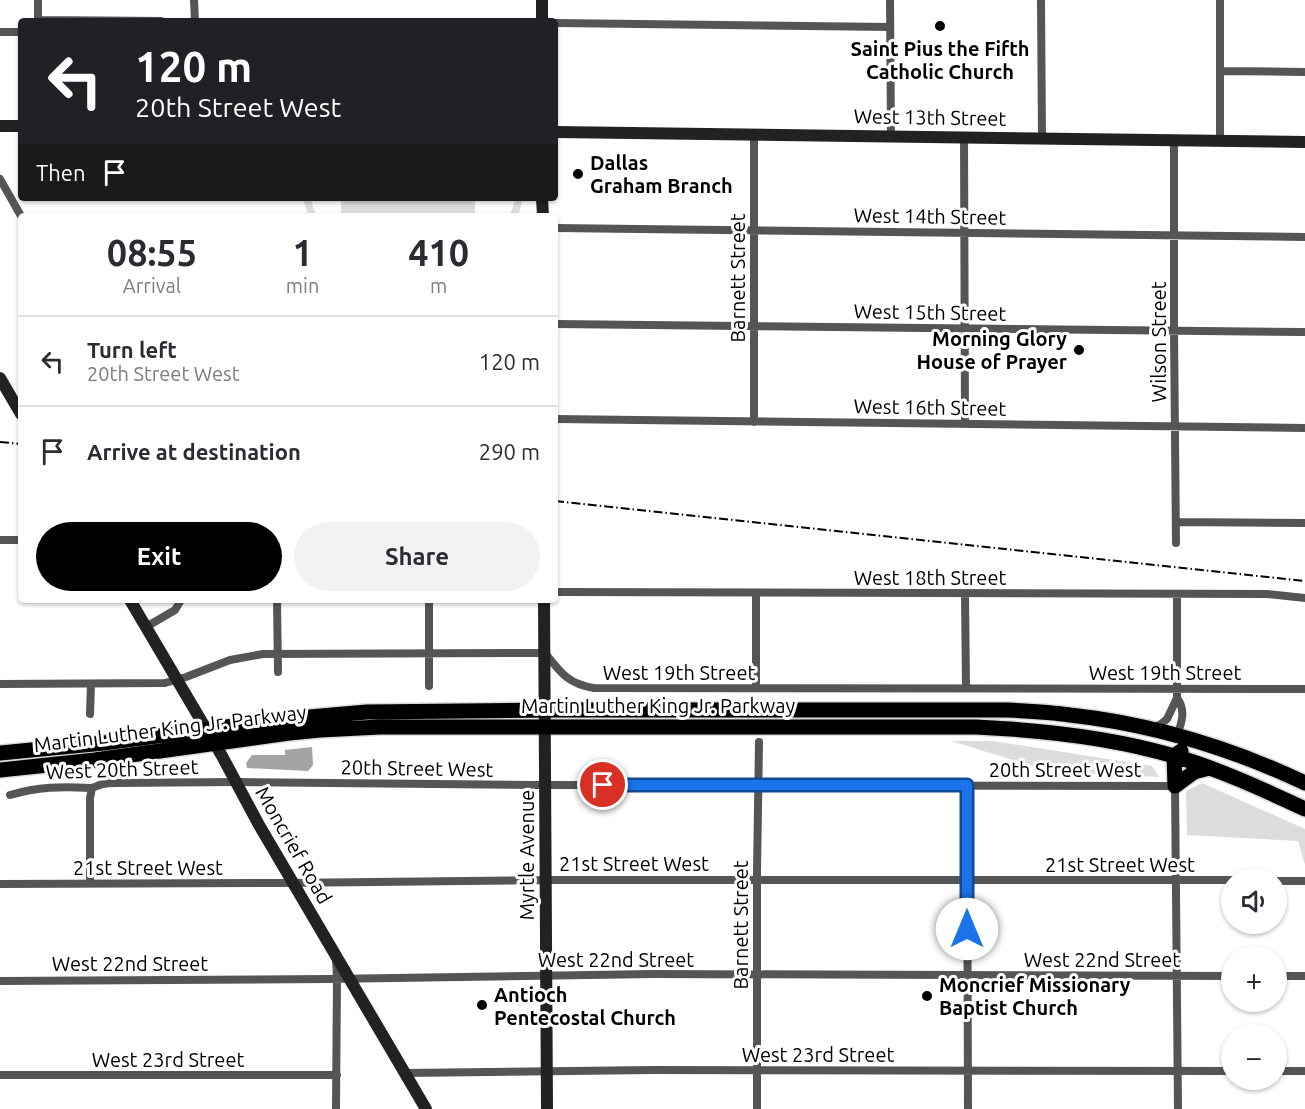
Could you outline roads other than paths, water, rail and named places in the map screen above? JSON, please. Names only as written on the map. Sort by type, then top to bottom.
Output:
[{"type":"highway","name":"Martin Luther King Jr. Parkway","points":[[0,753],[74,747],[286,719],[397,711],[1006,710],[1079,716],[1150,729],[1244,757],[1305,783]]},
{"type":"highway","name":"Martin Luther King Jr. Parkway","points":[[0,770],[95,760],[300,732],[350,728],[411,726],[976,727],[1063,733],[1106,740],[1174,756],[1245,782],[1305,809]]},
{"type":"highway","points":[[1063,733],[1161,741],[1177,736]]},
{"type":"highway","points":[[0,746],[74,747]]},
{"type":"highway","points":[[1175,786],[1174,756],[1177,752],[1190,749],[1244,757]]},
{"type":"highway","points":[[1175,786],[1194,772],[1209,768]]},
{"type":"main road","points":[[542,0],[542,18]]},
{"type":"main road","points":[[0,126],[18,126]]},
{"type":"main road","name":"West 13th Street","points":[[558,132],[1305,142]]},
{"type":"main road","points":[[0,378],[18,400]]},
{"type":"main road","name":"Moncrief Road","points":[[132,603],[336,957],[343,978],[426,1109]]},
{"type":"main road","name":"Myrtle Avenue","points":[[544,603],[547,1109]]},
{"type":"street","points":[[38,0],[38,18]]},
{"type":"street","points":[[195,0],[195,18]]},
{"type":"street","points":[[890,0],[891,136]]},
{"type":"street","points":[[1041,0],[1042,138]]},
{"type":"street","points":[[1220,0],[1220,141]]},
{"type":"street","points":[[558,23],[890,27]]},
{"type":"street","points":[[0,32],[18,32]]},
{"type":"street","points":[[1220,71],[1305,72]]},
{"type":"street","name":"Barnett Street","points":[[754,134],[754,422]]},
{"type":"street","points":[[964,137],[965,424]]},
{"type":"street","name":"Wilson Street","points":[[1174,140],[1176,543]]},
{"type":"street","points":[[0,179],[19,213]]},
{"type":"street","name":"West 14th Street","points":[[558,228],[1305,237]]},
{"type":"street","name":"West 15th Street","points":[[558,324],[1305,333]]},
{"type":"street","name":"West 16th Street","points":[[558,419],[1305,428]]},
{"type":"street","points":[[1176,522],[1305,523]]},
{"type":"street","points":[[0,540],[18,540]]},
{"type":"street","name":"West 18th Street","points":[[558,592],[1267,594],[1305,598]]},
{"type":"street","points":[[756,594],[756,688]]},
{"type":"street","points":[[965,594],[966,688]]},
{"type":"street","points":[[1150,729],[1167,719],[1177,693],[1177,594]]},
{"type":"street","points":[[146,627],[176,610],[180,603]]},
{"type":"street","points":[[277,603],[278,672]]},
{"type":"street","points":[[429,603],[429,686]]},
{"type":"street","points":[[0,684],[154,683],[176,680],[230,660],[278,653],[545,653]]},
{"type":"street","name":"West 19th Street","points":[[545,653],[572,682],[594,688],[966,688],[1177,693],[1305,689]]},
{"type":"street","points":[[90,684],[90,714]]},
{"type":"street","points":[[1177,693],[1183,711],[1177,736]]},
{"type":"street","name":"Barnett Street","points":[[758,1109],[757,785],[759,742]]},
{"type":"street","name":"20th Street West","points":[[235,782],[1175,786]]},
{"type":"street","name":"West 20th Street","points":[[10,795],[26,790],[52,787],[92,788],[117,783],[235,782]]},
{"type":"street","points":[[967,785],[968,1109]]},
{"type":"street","points":[[1175,786],[1178,1109]]},
{"type":"street","points":[[90,884],[92,788]]},
{"type":"street","name":"21st Street West","points":[[0,884],[546,880],[1221,880]]},
{"type":"street","points":[[1287,880],[1305,881]]},
{"type":"street","name":"West 22nd Street","points":[[0,981],[654,974],[1221,976]]},
{"type":"street","points":[[1287,976],[1305,976]]},
{"type":"street","points":[[336,1109],[343,978]]},
{"type":"street","name":"West 23rd Street","points":[[405,1073],[757,1070],[1221,1071]]},
{"type":"street","points":[[1287,1071],[1305,1071]]},
{"type":"street","name":"West 23rd Street","points":[[0,1075],[337,1075]]},
{"type":"railway","points":[[0,442],[18,444]]},
{"type":"railway","points":[[558,501],[1305,581]]},
{"type":"place","name":"Saint Pius the Fifth Catholic Church","points":[[940,26]]},
{"type":"place","name":"Dallas Graham Branch","points":[[578,174]]},
{"type":"place","name":"Morning Glory House of Prayer","points":[[1079,350]]},
{"type":"place","name":"Moncrief Missionary Baptist Church","points":[[927,996]]},
{"type":"place","name":"Antioch Pentecostal Church","points":[[482,1005]]}]
